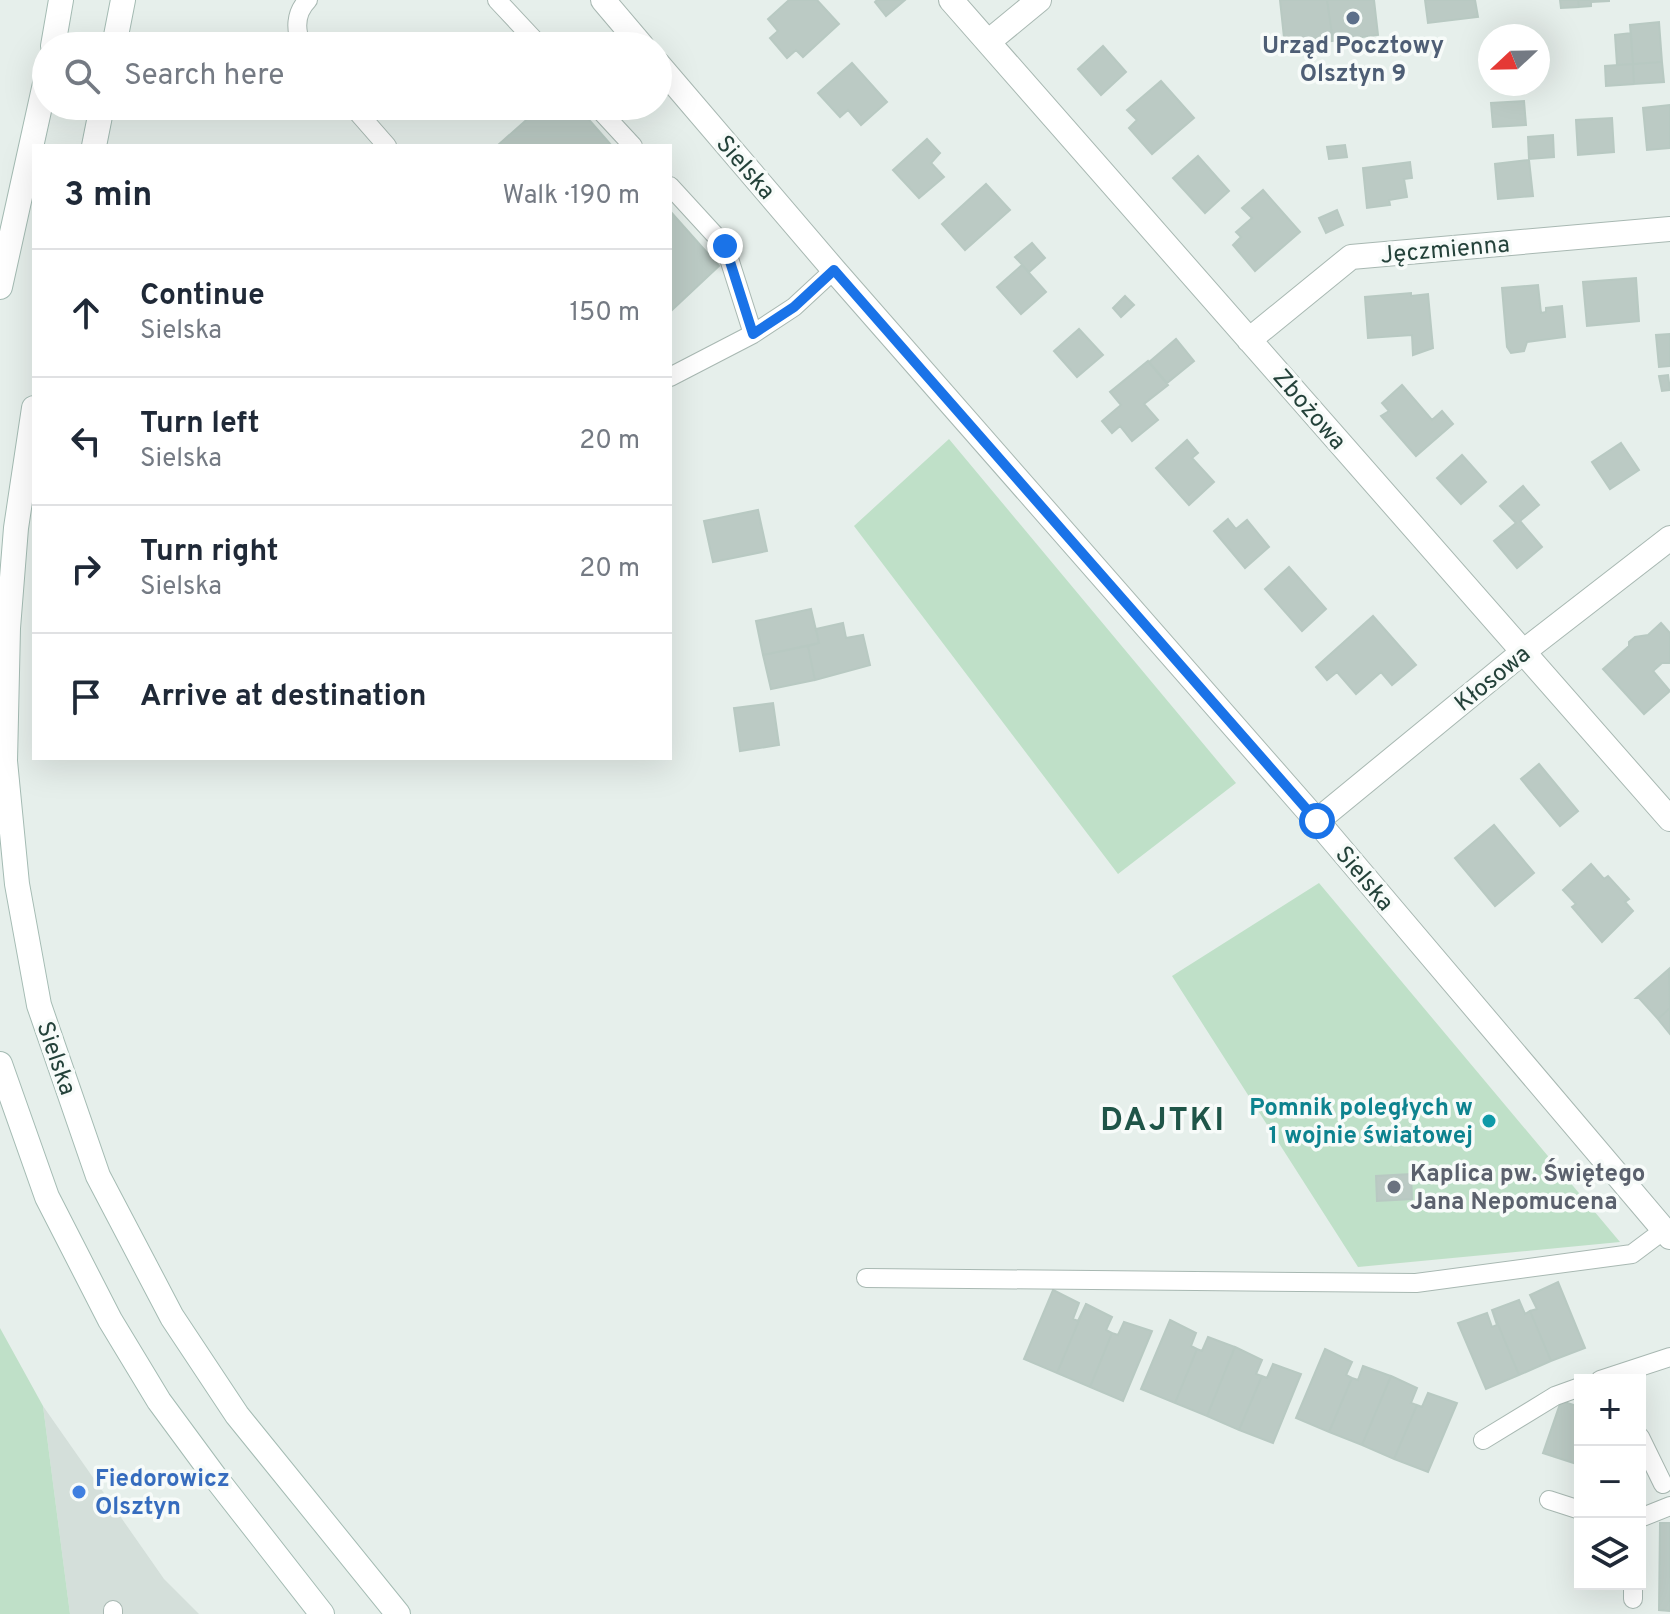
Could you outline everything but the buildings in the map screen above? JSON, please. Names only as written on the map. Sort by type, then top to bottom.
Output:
[{"type":"street","points":[[55,32],[61,0]]},
{"type":"street","points":[[117,32],[123,0]]},
{"type":"street","points":[[603,0],[630,32]]},
{"type":"street","name":"Zbożowa","points":[[951,0],[1670,819]]},
{"type":"street","points":[[988,42],[1039,0]]},
{"type":"street","name":"Sielska","points":[[672,80],[1317,821],[1667,1234]]},
{"type":"street","points":[[0,287],[37,120]]},
{"type":"street","points":[[94,144],[99,120]]},
{"type":"street","name":"Jęczmienna","points":[[1249,340],[1351,257],[1670,229]]},
{"type":"street","name":"Sielska","points":[[32,421],[12,571],[5,761],[17,884],[39,1005],[98,1176],[172,1317],[237,1415],[398,1614]]},
{"type":"street","name":"Kłosowa","points":[[1317,821],[1523,652],[1670,538]]},
{"type":"street","points":[[0,1064],[47,1197],[110,1320],[159,1401],[322,1614]]},
{"type":"lane","points":[[298,32],[296,23],[303,4],[308,0]]},
{"type":"lane","points":[[497,0],[527,32]]},
{"type":"lane","points":[[364,120],[385,144]]},
{"type":"lane","points":[[609,120],[631,144]]},
{"type":"lane","points":[[672,188],[725,246],[753,334]]},
{"type":"lane","points":[[672,376],[753,334],[794,307],[834,270]]},
{"type":"lane","points":[[866,1278],[1416,1283],[1632,1254],[1667,1234]]},
{"type":"lane","points":[[1633,1374],[1670,1357]]},
{"type":"lane","points":[[1483,1440],[1555,1396],[1574,1389]]},
{"type":"lane","points":[[1644,1446],[1663,1484]]},
{"type":"lane","points":[[1549,1500],[1574,1508]]},
{"type":"lane","points":[[1646,1516],[1670,1506]]},
{"type":"shaded area","name":"Fiedorowicz Olsztyn","points":[[43,1406],[164,1579],[199,1614],[70,1614]]},
{"type":"green space","points":[[949,439],[1236,783],[1118,874],[854,526]]},
{"type":"green space","points":[[1319,883],[1620,1242],[1358,1267],[1172,976]]},
{"type":"green space","points":[[0,1328],[43,1406],[70,1614],[0,1614]]},
{"type":"place","name":"Urząd Pocztowy Olsztyn 9","points":[[1353,18]]},
{"type":"place","name":"Pomnik poległych w 1 wojnie światowej","points":[[1489,1121]]},
{"type":"place","name":"Kaplica pw. Świętego Jana Nepomucena","points":[[1394,1187]]},
{"type":"place","name":"Fiedorowicz Olsztyn","points":[[79,1492]]},
{"type":"district","name":"DAJTKI","points":[[1163,1119]]},
{"type":"route","points":[[725,246],[753,334],[794,307],[834,270],[1317,821]]}]
